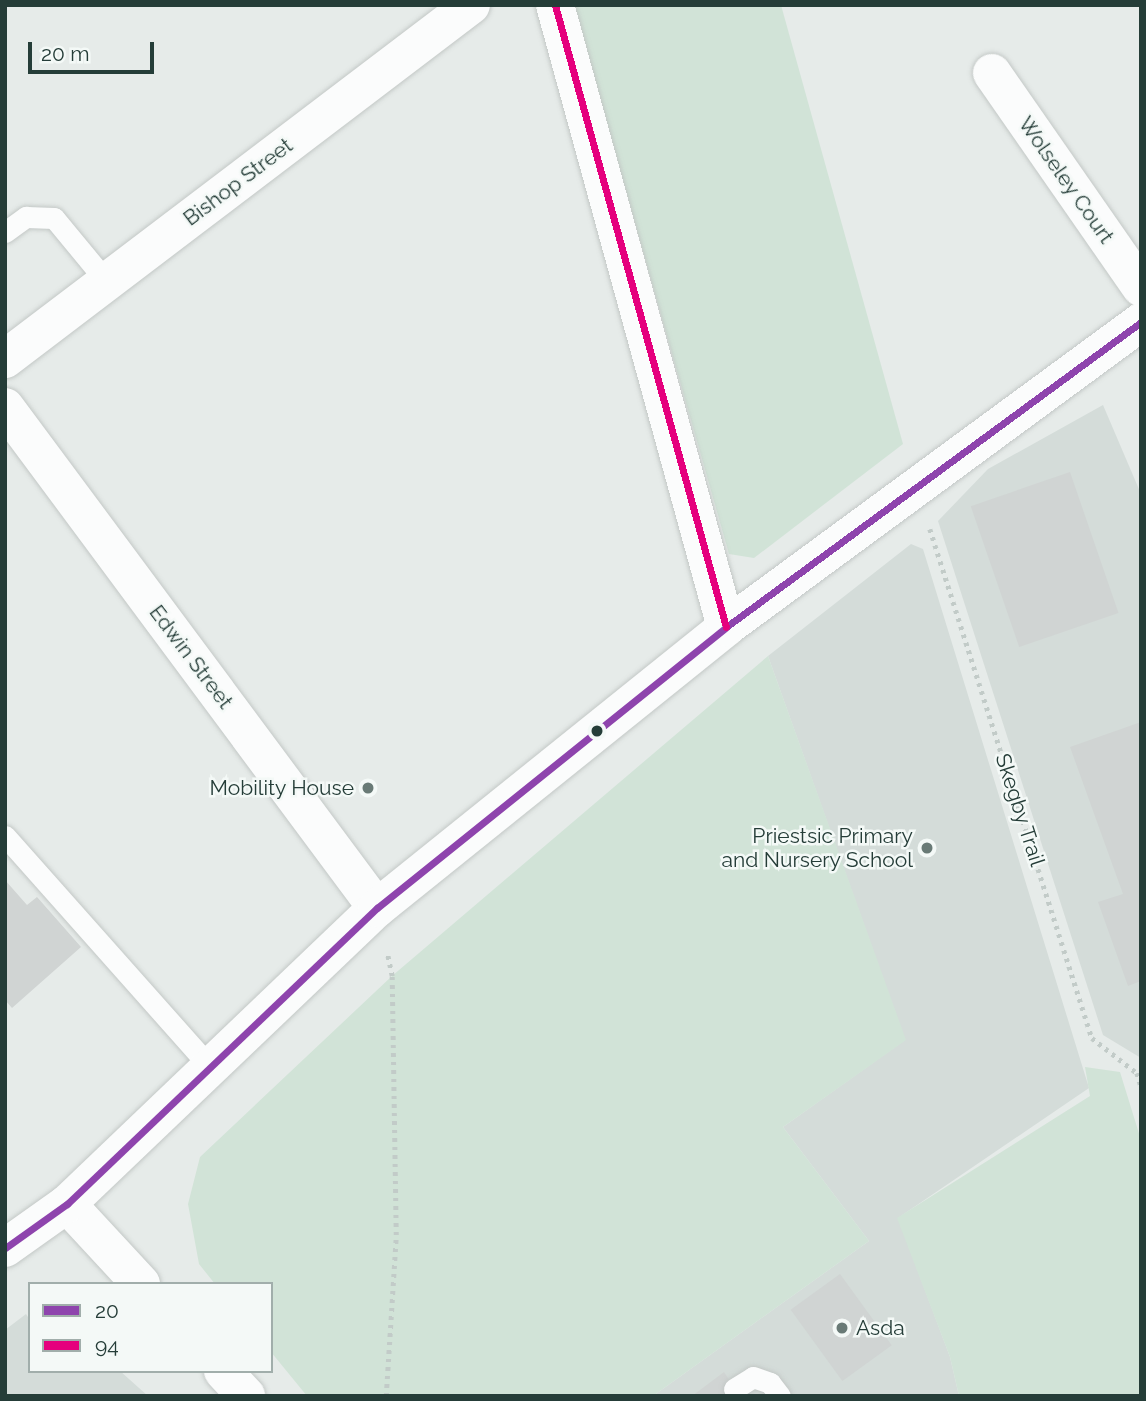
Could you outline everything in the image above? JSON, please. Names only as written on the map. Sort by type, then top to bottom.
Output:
[{"type":"street","name":"Bishop Street","points":[[5,359],[471,5]]},
{"type":"street","points":[[555,5],[726,627]]},
{"type":"street","name":"Wolseley Court","points":[[992,73],[1141,287]]},
{"type":"street","points":[[5,1248],[67,1204],[377,908],[726,627],[1138,328]]},
{"type":"street","name":"Edwin Street","points":[[8,415],[377,908]]},
{"type":"street","points":[[67,1204],[139,1282]]},
{"type":"street","points":[[225,1373],[246,1396]]},
{"type":"lane","points":[[5,232],[26,217],[54,218],[107,282]]},
{"type":"lane","points":[[5,836],[210,1067]]},
{"type":"lane","points":[[734,1389],[753,1377],[771,1383],[780,1396]]},
{"type":"path","name":"Skegby Trail","points":[[926,515],[1093,1038],[1137,1073],[1141,1086]]},
{"type":"path","points":[[377,908],[392,976],[396,1235],[386,1396]]},
{"type":"shaded area","points":[[1103,405],[1141,494],[1141,1058],[1103,1035],[938,521],[988,469]]},
{"type":"shaded area","name":"Priestsic Primary and Nursery School","points":[[911,544],[923,549],[1089,1088],[898,1218],[950,1357],[959,1396],[653,1396],[869,1241],[783,1127],[905,1040],[768,656]]},
{"type":"shaded area","points":[[26,1314],[28,1317],[28,1373],[122,1373],[148,1396],[5,1396],[5,1330]]},
{"type":"green space","points":[[573,5],[781,5],[903,444],[754,558],[729,554]]},
{"type":"green space","points":[[768,656],[906,1040],[783,1127],[869,1241],[653,1396],[307,1396],[273,1354],[273,1282],[213,1282],[199,1264],[188,1204],[200,1157],[392,976]]},
{"type":"green space","points":[[1085,1067],[1120,1072],[1141,1140],[1141,1396],[959,1396],[950,1357],[897,1218],[1090,1096]]},
{"type":"building","points":[[1070,472],[1119,613],[1019,647],[971,506]]},
{"type":"building","points":[[1141,722],[1141,981],[1128,986],[1098,902],[1123,894],[1070,747]]},
{"type":"building","points":[[5,880],[27,905],[37,897],[81,947],[12,1008],[5,1000]]},
{"type":"building","name":"Asda","points":[[840,1274],[892,1345],[842,1381],[791,1310]]},
{"type":"building","points":[[724,1372],[740,1396],[692,1396]]},
{"type":"transit line","name":"94","points":[[555,5],[726,627]]},
{"type":"transit line","name":"20","points":[[5,1248],[67,1204],[377,908],[726,627],[1141,322]]},
{"type":"place","name":"Mobility House","points":[[368,788]]},
{"type":"place","name":"Priestsic Primary and Nursery School","points":[[927,848]]},
{"type":"place","name":"Asda","points":[[842,1328]]}]
